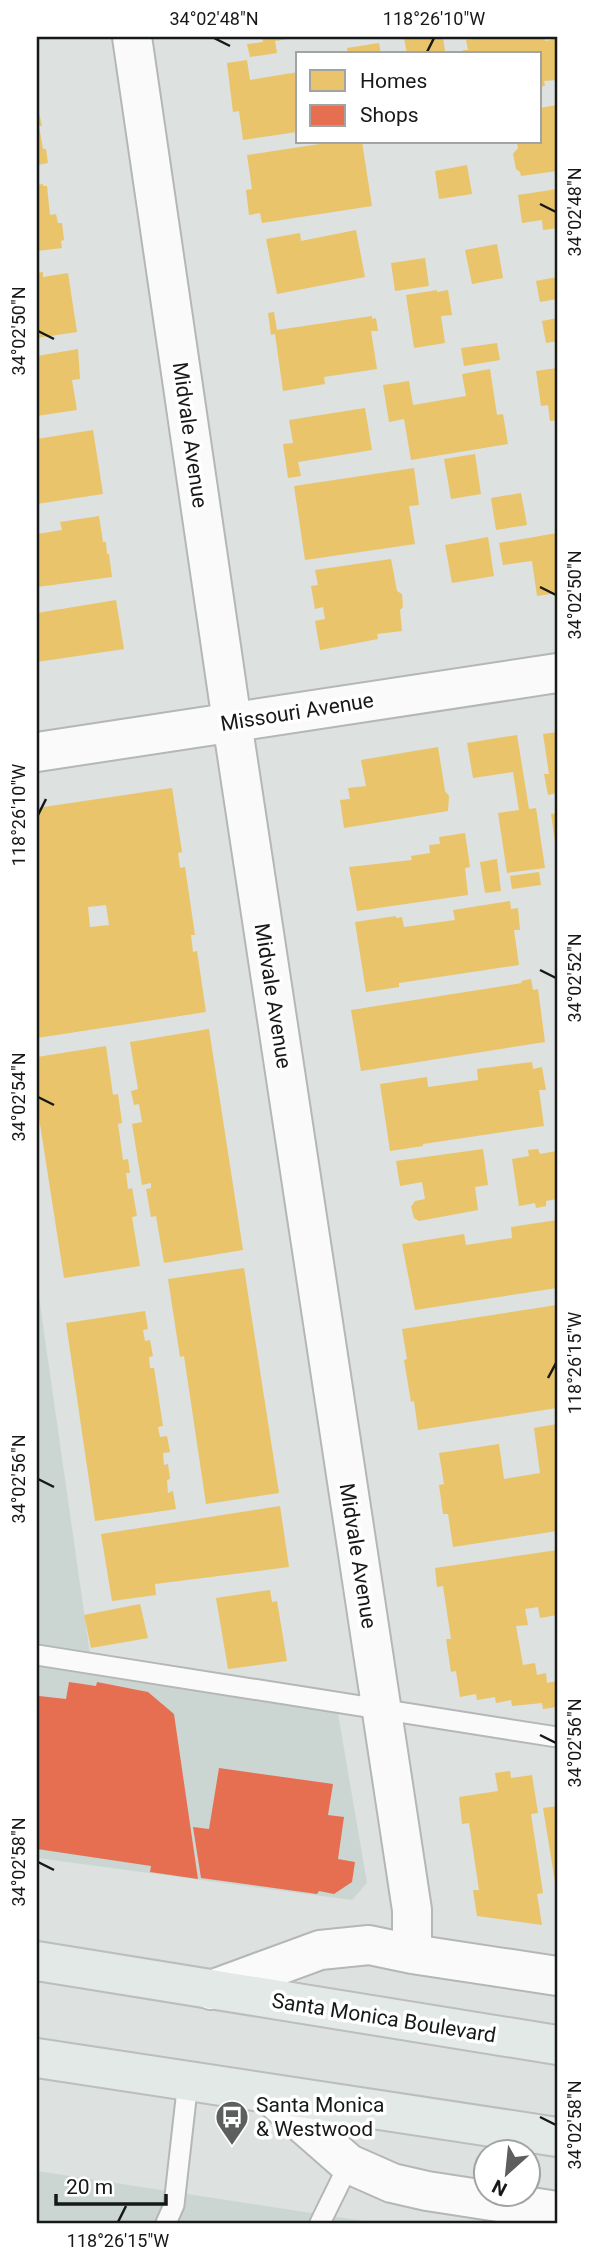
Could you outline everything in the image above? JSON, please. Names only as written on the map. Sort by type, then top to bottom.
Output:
[{"type":"main road","name":"Santa Monica Boulevard","points":[[37,1961],[557,2045]]},
{"type":"main road","points":[[37,2057],[557,2137]]},
{"type":"street","name":"Midvale Avenue","points":[[132,37],[232,722],[412,1910],[412,1954]]},
{"type":"street","name":"Missouri Avenue","points":[[37,752],[557,673]]},
{"type":"street","name":"Santa Monica Boulevard","points":[[211,1990],[320,1950],[369,1945],[557,1976]]},
{"type":"street","points":[[269,2094],[349,2164],[393,2183],[497,2212],[557,2211]]},
{"type":"lane","points":[[37,1654],[557,1737]]},
{"type":"lane","points":[[166,2223],[173,2204],[188,2081]]},
{"type":"lane","points":[[320,2223],[349,2164]]},
{"type":"shaded area","points":[[37,1283],[90,1654],[334,1690],[367,1883],[352,1900],[37,1858]]},
{"type":"shaded area","points":[[37,2171],[377,2223],[37,2223]]},
{"type":"building: Homes","points":[[262,37],[295,38],[275,41],[277,53],[250,57],[247,44],[263,42]]},
{"type":"building: Homes","points":[[443,37],[445,51],[407,52],[404,38]]},
{"type":"building: Homes","points":[[488,37],[544,37],[545,41],[557,37],[557,80],[544,81],[545,86],[542,87],[542,52],[463,52],[468,50],[466,40]]},
{"type":"building: Homes","points":[[379,43],[381,52],[348,52],[347,48]]},
{"type":"building: Homes","points":[[247,60],[250,80],[296,72],[296,132],[243,140],[239,111],[233,112],[227,63]]},
{"type":"building: Homes","points":[[37,104],[43,149],[46,149],[48,163],[37,165]]},
{"type":"building: Homes","points":[[557,105],[557,171],[521,176],[516,169],[513,154],[518,148],[517,144],[542,144],[542,108]]},
{"type":"building: Homes","points":[[320,144],[362,144],[372,206],[262,223],[260,213],[249,215],[246,190],[252,189],[247,155]]},
{"type":"building: Homes","points":[[467,165],[472,194],[439,199],[435,171]]},
{"type":"building: Homes","points":[[37,185],[47,186],[50,215],[56,214],[58,223],[62,223],[64,240],[61,241],[62,248],[37,251]]},
{"type":"building: Homes","points":[[557,189],[557,228],[543,230],[542,220],[522,223],[518,195]]},
{"type":"building: Homes","points":[[356,230],[365,277],[277,294],[266,239],[300,233],[301,241]]},
{"type":"building: Homes","points":[[497,244],[503,278],[472,284],[465,250]]},
{"type":"building: Homes","points":[[425,258],[429,286],[395,291],[391,263]]},
{"type":"building: Homes","points":[[43,272],[43,277],[68,273],[77,332],[37,338],[37,273]]},
{"type":"building: Homes","points":[[557,277],[557,299],[540,302],[536,281]]},
{"type":"building: Homes","points":[[448,290],[452,315],[441,316],[445,343],[414,348],[406,295]]},
{"type":"building: Homes","points":[[274,312],[277,330],[372,316],[372,319],[376,318],[378,331],[371,331],[377,369],[324,377],[325,384],[283,391],[275,334],[271,335],[268,313]]},
{"type":"building: Homes","points":[[557,318],[557,341],[546,343],[542,321]]},
{"type":"building: Homes","points":[[497,343],[500,360],[464,366],[461,348]]},
{"type":"building: Homes","points":[[78,349],[80,379],[72,380],[77,410],[37,416],[37,356]]},
{"type":"building: Homes","points":[[557,368],[557,420],[550,421],[548,405],[541,406],[536,371]]},
{"type":"building: Homes","points":[[490,369],[497,415],[503,414],[508,444],[411,460],[404,419],[389,422],[383,385],[409,381],[413,405],[466,396],[462,374]]},
{"type":"building: Homes","points":[[365,408],[372,450],[298,462],[301,476],[288,478],[283,444],[293,443],[289,420]]},
{"type":"building: Homes","points":[[93,430],[103,494],[37,504],[37,439]]},
{"type":"building: Homes","points":[[475,454],[481,494],[451,499],[444,459]]},
{"type":"building: Homes","points":[[414,468],[419,505],[409,506],[415,544],[305,560],[294,486]]},
{"type":"building: Homes","points":[[521,493],[527,525],[496,530],[491,498]]},
{"type":"building: Homes","points":[[99,516],[112,577],[37,587],[37,534],[62,530],[60,522]]},
{"type":"building: Homes","points":[[557,533],[557,593],[537,596],[532,561],[503,565],[499,543]]},
{"type":"building: Homes","points":[[488,537],[494,576],[452,583],[445,545]]},
{"type":"building: Homes","points":[[391,559],[397,591],[402,594],[402,631],[377,634],[378,639],[320,650],[315,621],[325,619],[323,607],[315,609],[311,586],[318,585],[315,570]]},
{"type":"building: Homes","points":[[116,600],[124,649],[37,662],[37,613]]},
{"type":"building: Homes","points":[[557,732],[557,793],[548,795],[544,774],[549,774],[543,734]]},
{"type":"building: Homes","points":[[517,735],[529,809],[536,808],[545,868],[507,873],[498,813],[519,810],[513,772],[473,778],[467,743]]},
{"type":"building: Homes","points":[[438,747],[445,791],[449,796],[448,811],[344,828],[340,800],[350,799],[348,788],[366,786],[361,760]]},
{"type":"building: Homes","points":[[172,788],[182,852],[178,853],[180,868],[185,867],[195,935],[191,935],[193,952],[197,951],[206,1012],[37,1038],[37,808]],"holes":[[[106,905],[109,925],[90,927],[88,907]]]},
{"type":"building: Homes","points":[[557,813],[557,848],[556,849],[551,814]]},
{"type":"building: Homes","points":[[465,833],[470,867],[465,868],[468,895],[357,911],[349,867],[412,860],[411,856],[430,853],[429,845],[440,844],[439,837]]},
{"type":"building: Homes","points":[[497,859],[501,891],[485,893],[480,862]]},
{"type":"building: Homes","points":[[539,872],[541,885],[512,889],[510,876]]},
{"type":"building: Homes","points":[[510,901],[511,909],[518,908],[520,930],[514,930],[519,965],[399,983],[399,987],[366,992],[355,922],[396,916],[402,917],[404,927],[455,920],[453,910]]},
{"type":"building: Homes","points":[[531,979],[533,990],[538,989],[545,1042],[361,1071],[351,1010],[522,983],[521,981]]},
{"type":"building: Homes","points":[[209,1029],[243,1250],[164,1263],[156,1216],[151,1217],[146,1189],[151,1188],[151,1183],[142,1185],[132,1124],[142,1122],[139,1104],[134,1105],[131,1091],[138,1089],[130,1042]]},
{"type":"building: Homes","points":[[106,1046],[113,1095],[118,1094],[122,1123],[118,1124],[123,1160],[128,1159],[128,1189],[132,1188],[137,1216],[132,1217],[140,1266],[64,1278],[37,1105],[37,1057]]},
{"type":"building: Homes","points":[[532,1062],[533,1069],[542,1067],[546,1090],[539,1090],[544,1126],[390,1151],[380,1084],[427,1077],[428,1087],[478,1080],[477,1069]]},
{"type":"building: Homes","points":[[483,1149],[488,1185],[475,1187],[478,1210],[419,1221],[414,1218],[411,1207],[415,1201],[425,1199],[422,1182],[400,1186],[396,1161]]},
{"type":"building: Homes","points":[[538,1149],[540,1154],[557,1151],[557,1199],[546,1201],[546,1206],[536,1208],[535,1203],[519,1206],[512,1159],[529,1156],[528,1150]]},
{"type":"building: Homes","points":[[557,1220],[557,1288],[415,1310],[402,1244],[464,1234],[466,1245],[512,1238],[511,1227]]},
{"type":"building: Homes","points":[[244,1268],[279,1493],[206,1504],[184,1356],[180,1357],[168,1279]]},
{"type":"building: Homes","points":[[557,1305],[557,1408],[418,1430],[404,1360],[407,1359],[402,1329]]},
{"type":"building: Homes","points":[[145,1311],[148,1329],[143,1330],[145,1341],[150,1340],[153,1356],[149,1357],[150,1368],[154,1368],[163,1426],[158,1427],[160,1437],[167,1436],[170,1452],[163,1453],[164,1465],[168,1464],[170,1479],[167,1480],[168,1493],[173,1491],[176,1509],[95,1521],[66,1323]]},
{"type":"building: Homes","points":[[557,1424],[557,1531],[453,1547],[448,1514],[443,1514],[439,1485],[444,1484],[439,1453],[499,1444],[504,1479],[540,1473],[534,1428]]},
{"type":"building: Homes","points":[[280,1506],[289,1567],[155,1584],[156,1595],[112,1601],[101,1534]]},
{"type":"building: Homes","points":[[557,1550],[557,1615],[540,1618],[538,1607],[525,1609],[528,1625],[516,1626],[523,1665],[535,1663],[537,1675],[546,1673],[547,1683],[557,1681],[557,1707],[543,1709],[542,1703],[512,1706],[511,1700],[496,1703],[495,1697],[477,1700],[476,1694],[460,1697],[456,1671],[451,1672],[446,1639],[451,1639],[443,1586],[437,1587],[435,1568]]},
{"type":"building: Homes","points":[[270,1590],[272,1602],[277,1601],[287,1661],[228,1669],[216,1598]]},
{"type":"building: Homes","points":[[140,1604],[148,1638],[91,1648],[84,1615]]},
{"type":"building: Homes","points":[[510,1771],[511,1778],[532,1775],[538,1813],[531,1814],[543,1893],[537,1894],[542,1925],[477,1916],[473,1890],[479,1890],[469,1823],[462,1824],[459,1797],[498,1791],[495,1773]]},
{"type":"building: Homes","points":[[557,1806],[557,1888],[556,1888],[543,1808]]},
{"type":"building: Shops","points":[[69,1682],[96,1686],[97,1682],[148,1692],[174,1714],[198,1879],[150,1872],[151,1866],[37,1849],[37,1700],[39,1696],[66,1699]]},
{"type":"building: Shops","points":[[219,1768],[333,1784],[328,1815],[344,1817],[338,1859],[355,1862],[352,1882],[334,1894],[319,1891],[317,1894],[201,1878],[193,1827],[209,1829]]},
{"type":"place","name":"Santa Monica & Westwood","points":[[232,2147]]}]
